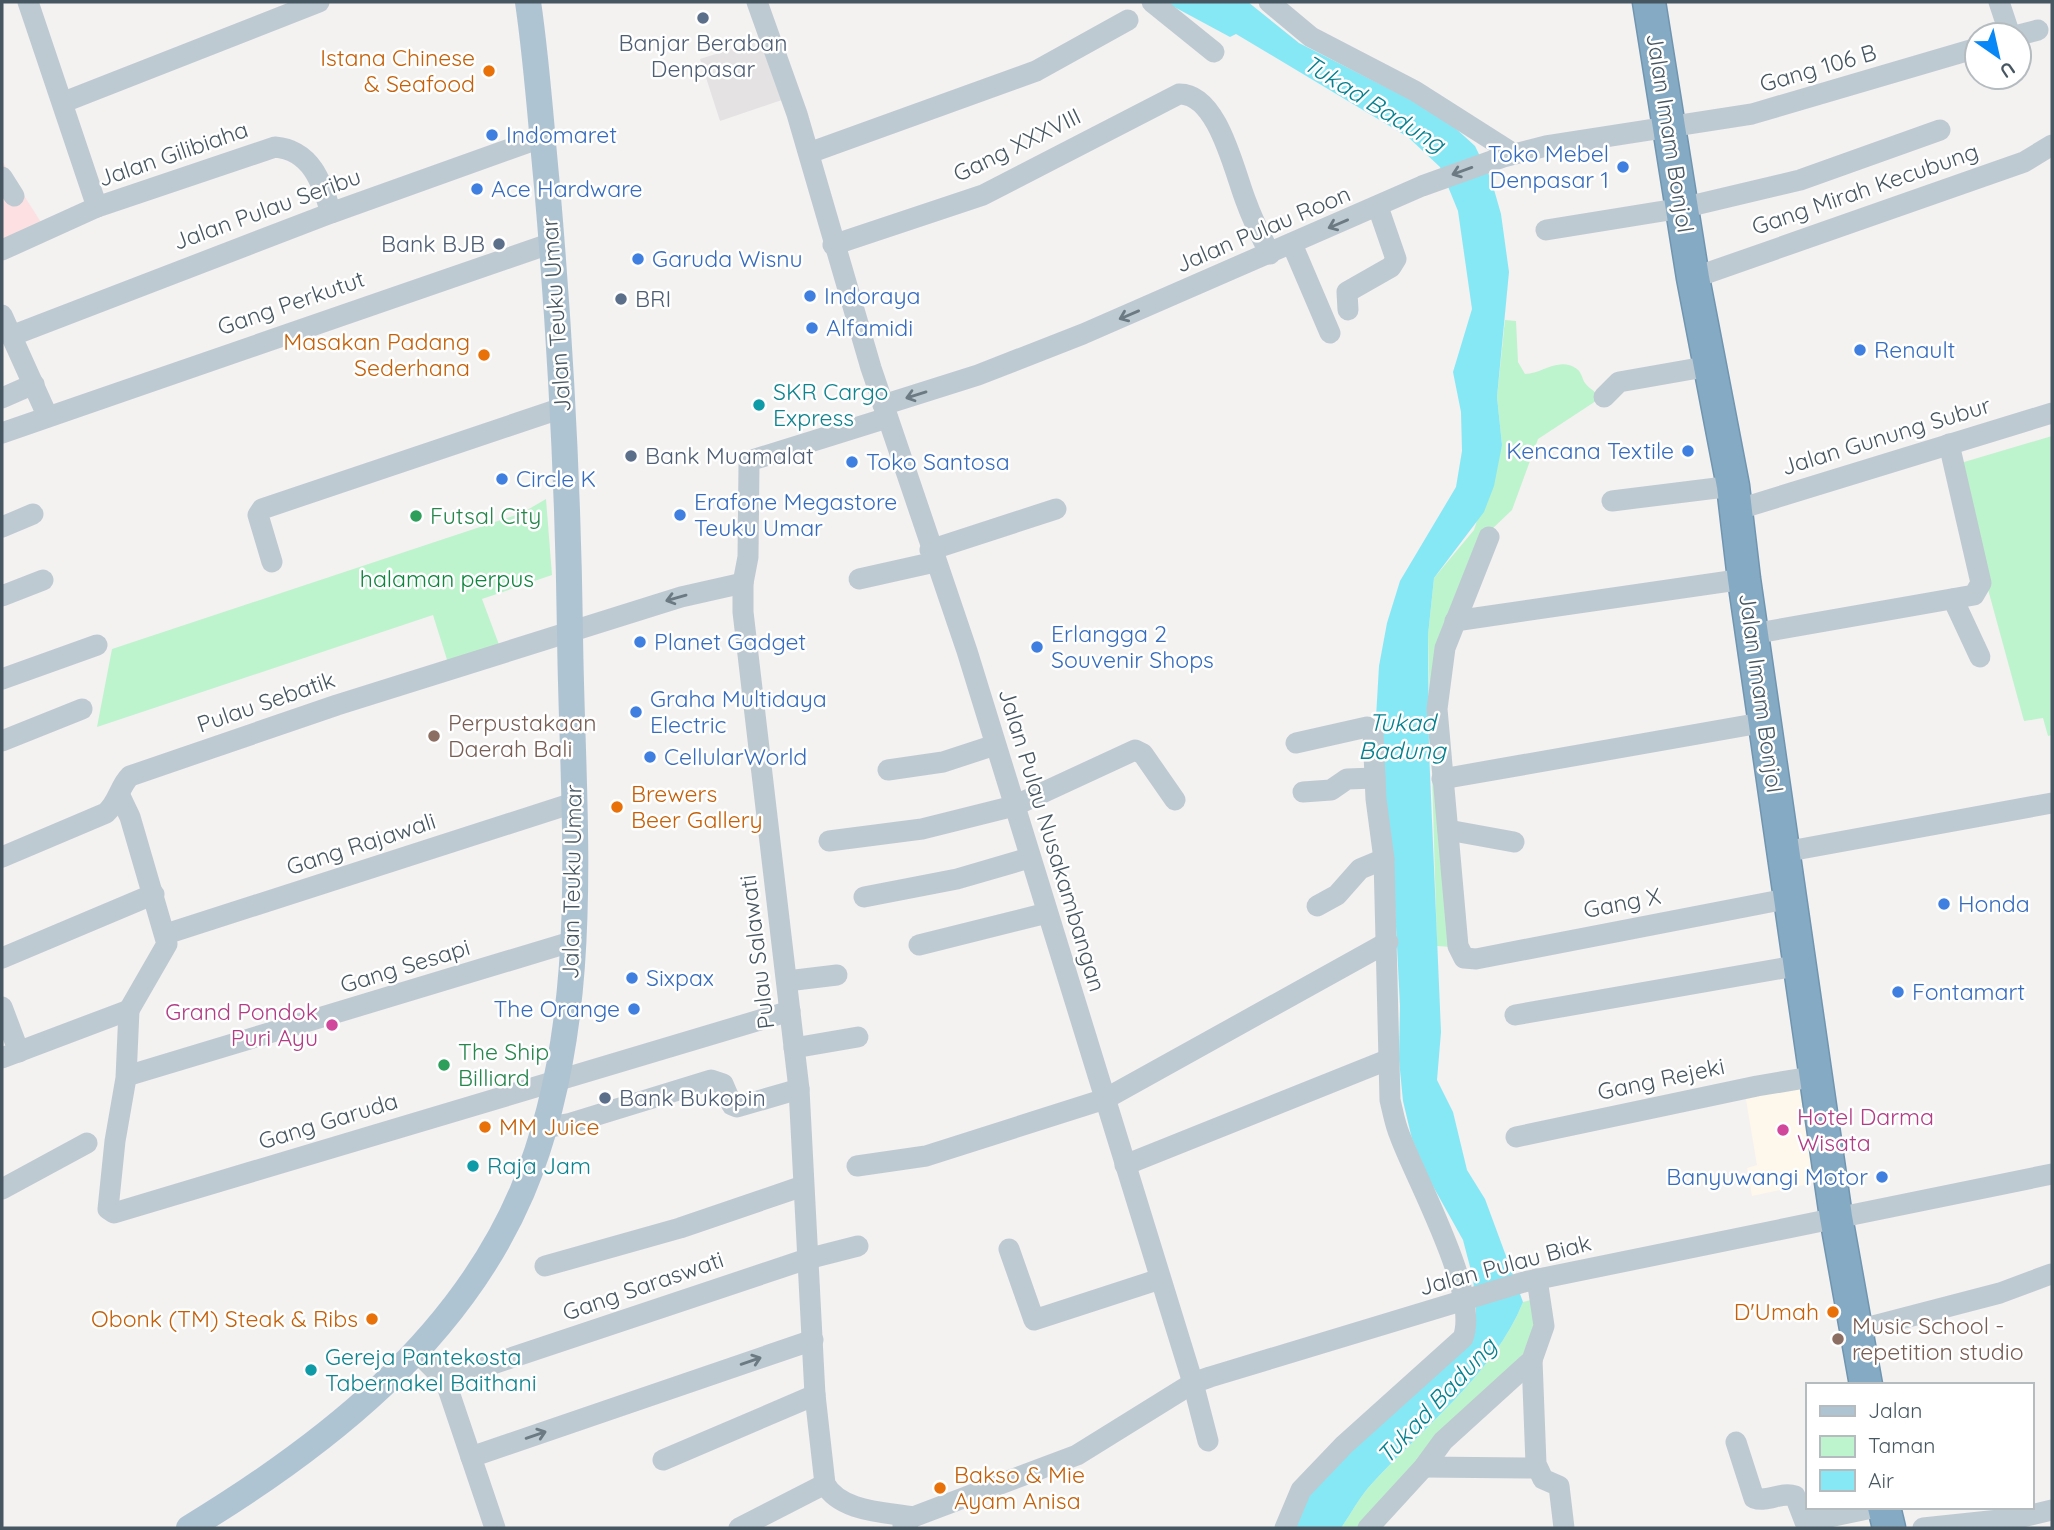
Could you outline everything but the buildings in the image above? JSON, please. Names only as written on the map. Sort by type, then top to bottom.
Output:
[{"type":"highway","name":"Jalan Imam Bonjol","points":[[1649,2],[1693,278],[1735,498],[1744,579],[1836,1217],[1866,1383]]},
{"type":"highway","points":[[1884,1509],[1889,1528]]},
{"type":"main road","name":"Jalan Teuku Umar","points":[[189,1528],[315,1442],[390,1379],[417,1352],[462,1296],[490,1253],[522,1191],[542,1128],[567,1023],[574,942],[571,594],[552,243],[528,2]]},
{"type":"street","points":[[28,2],[64,102],[97,207]]},
{"type":"street","points":[[64,102],[319,2]]},
{"type":"street","name":"Jalan Pulau Nusakambangan","points":[[757,2],[809,153],[833,245],[885,412],[995,745],[1193,1383],[1208,1441]]},
{"type":"street","points":[[1152,2],[1214,52]]},
{"type":"street","points":[[1269,2],[1311,37],[1415,91],[1508,155]]},
{"type":"street","points":[[1999,2],[2005,21]]},
{"type":"street","points":[[809,153],[1037,71],[1128,20]]},
{"type":"street","name":"Gang 106 B","points":[[1671,127],[1794,103],[1963,52]]},
{"type":"street","name":"Gang XXXVIII","points":[[833,245],[983,195],[1179,94],[1187,94],[1210,113],[1233,160],[1248,208],[1270,254]]},
{"type":"street","name":"Jalan Pulau Roon","points":[[885,412],[1083,334],[1422,186],[1508,155],[1671,127]]},
{"type":"street","points":[[1546,230],[1682,208],[1800,180],[1940,130]]},
{"type":"street","name":"Jalan Pulau Seribu","points":[[6,327],[543,137]]},
{"type":"street","name":"Gang Mirah Kecubung","points":[[1693,278],[2024,162],[2052,145]]},
{"type":"street","name":"Jalan Gilibiaha","points":[[2,250],[97,207],[275,147],[293,151],[312,165],[325,192],[331,213]]},
{"type":"street","points":[[2,177],[14,196]]},
{"type":"street","points":[[1348,310],[1347,292],[1391,267],[1396,259],[1378,207]]},
{"type":"street","name":"Gang Perkutut","points":[[2,433],[47,415],[552,243]]},
{"type":"street","points":[[1292,244],[1330,333]]},
{"type":"street","points":[[6,327],[47,415]]},
{"type":"street","points":[[1604,397],[1619,382],[1710,366]]},
{"type":"street","points":[[2,398],[34,384]]},
{"type":"street","points":[[271,562],[258,515],[262,509],[562,408]]},
{"type":"street","name":"Pulau Salawati","points":[[825,1483],[815,1395],[799,1089],[744,640],[743,583],[748,557],[749,465],[752,460],[885,412]]},
{"type":"street","name":"Jalan Gunung Subur","points":[[1735,498],[1949,444],[2052,412]]},
{"type":"street","points":[[1752,634],[1974,595],[1981,583],[1949,444]]},
{"type":"street","points":[[1612,501],[1735,498]]},
{"type":"street","points":[[859,579],[932,556],[1056,509]]},
{"type":"street","points":[[2,527],[33,514]]},
{"type":"street","points":[[1489,537],[1445,648],[1437,709],[1442,779],[1448,830],[1514,842]]},
{"type":"street","points":[[1455,621],[1744,579]]},
{"type":"street","points":[[2,596],[43,580]]},
{"type":"street","name":"Pulau Sebatik","points":[[2,857],[100,816],[120,796],[122,786],[130,776],[337,705],[681,597],[743,583]]},
{"type":"street","points":[[1953,599],[1980,657]]},
{"type":"street","points":[[2,679],[97,645]]},
{"type":"street","points":[[2,741],[82,709]]},
{"type":"street","points":[[1442,779],[1766,722]]},
{"type":"street","points":[[1285,1528],[1301,1490],[1344,1445],[1463,1338],[1467,1327],[1467,1300],[1447,1245],[1399,1135],[1390,1100],[1384,859],[1371,727],[1296,743]]},
{"type":"street","points":[[888,770],[943,762],[995,745]]},
{"type":"street","points":[[829,841],[922,829],[1014,806],[1135,750],[1143,754],[1175,800]]},
{"type":"street","points":[[1303,792],[1331,790],[1347,779],[1375,778]]},
{"type":"street","points":[[2,1007],[10,1055],[129,1010],[167,944],[154,894],[120,796]]},
{"type":"street","name":"Gang Rajawali","points":[[166,934],[573,803]]},
{"type":"street","points":[[1784,852],[2052,803]]},
{"type":"street","name":"Gang X","points":[[1448,830],[1458,946],[1464,958],[1476,959],[1791,898]]},
{"type":"street","points":[[864,897],[957,879],[1030,858]]},
{"type":"street","points":[[1317,906],[1337,895],[1360,869],[1384,859]]},
{"type":"street","points":[[2,958],[154,894]]},
{"type":"street","points":[[919,945],[1047,913]]},
{"type":"street","name":"Gang Sesapi","points":[[130,1075],[574,942]]},
{"type":"street","points":[[857,1166],[926,1156],[1105,1099],[1388,942]]},
{"type":"street","points":[[1515,1015],[1801,965]]},
{"type":"street","points":[[787,981],[837,975]]},
{"type":"street","name":"Gang Garuda","points":[[129,1010],[126,1079],[115,1141],[108,1209],[111,1213],[790,1011]]},
{"type":"street","points":[[794,1048],[858,1037]]},
{"type":"street","points":[[1125,1165],[1387,1059]]},
{"type":"street","name":"Gang Rejeki","points":[[1516,1137],[1757,1086],[1817,1076]]},
{"type":"street","points":[[542,1128],[568,1124],[711,1080],[723,1084],[732,1105],[737,1107],[799,1089]]},
{"type":"street","points":[[2,1189],[87,1143]]},
{"type":"street","name":"Jalan Pulau Biak","points":[[1193,1383],[1530,1281],[2052,1174]]},
{"type":"street","points":[[545,1266],[680,1228],[803,1186]]},
{"type":"street","name":"Gang Saraswati","points":[[445,1380],[807,1259],[858,1246]]},
{"type":"street","points":[[1009,1249],[1032,1318],[1040,1319],[1160,1279]]},
{"type":"street","points":[[1858,1330],[2000,1293],[2051,1274]]},
{"type":"street","points":[[1530,1281],[1544,1326],[1532,1360],[1537,1468],[1543,1479],[1559,1486],[1564,1528]]},
{"type":"street","points":[[471,1457],[813,1340]]},
{"type":"street","points":[[417,1352],[445,1380],[495,1528]]},
{"type":"street","points":[[1368,1528],[1424,1467],[1443,1441],[1532,1360]]},
{"type":"street","points":[[739,1528],[825,1483],[829,1491],[850,1505],[908,1523],[1077,1455],[1193,1383]]},
{"type":"street","points":[[663,1460],[815,1395]]},
{"type":"street","points":[[1736,1441],[1754,1498],[1760,1500],[1791,1494],[1797,1499],[1805,1522],[1867,1509]]},
{"type":"street","points":[[1424,1467],[1537,1468]]},
{"type":"street","points":[[1923,1528],[2017,1512],[2052,1510]]},
{"type":"shaded area","points":[[766,38],[782,100],[720,121],[700,59]]},
{"type":"shaded area","points":[[2,161],[44,227],[2,247]]},
{"type":"shaded area","name":"Hotel Darma Wisata","points":[[1809,1079],[1822,1181],[1752,1196],[1747,1168],[1757,1165],[1745,1094]]},
{"type":"green space","points":[[1505,320],[1516,321],[1518,362],[1525,374],[1557,365],[1570,365],[1579,371],[1599,399],[1538,439],[1512,510],[1491,530],[1443,632],[1451,947],[1437,946],[1428,635],[1434,578],[1474,530],[1502,445],[1497,397]]},
{"type":"green space","points":[[2052,436],[2052,735],[2048,736],[2043,718],[2024,721],[1954,465]]},
{"type":"green space","name":"halaman perpus","points":[[546,499],[552,575],[482,599],[501,650],[449,666],[433,615],[97,727],[112,649],[522,513]]},
{"type":"green space","points":[[1531,1300],[1535,1306],[1532,1344],[1364,1528],[1341,1528],[1368,1488],[1475,1377],[1510,1328],[1523,1302]]},
{"type":"water","name":"Tukad Badung","points":[[1165,2],[1248,2],[1299,43],[1441,115],[1475,146],[1491,179],[1501,214],[1509,272],[1497,397],[1502,445],[1494,486],[1484,512],[1434,578],[1428,635],[1429,750],[1441,1032],[1437,1080],[1453,1112],[1467,1170],[1485,1199],[1523,1302],[1494,1353],[1475,1377],[1368,1488],[1341,1528],[1288,1528],[1322,1477],[1473,1329],[1476,1311],[1473,1278],[1463,1240],[1429,1179],[1412,1139],[1403,1101],[1399,1060],[1400,1006],[1393,867],[1375,735],[1379,666],[1387,623],[1400,581],[1456,487],[1462,451],[1461,412],[1453,372],[1472,309],[1458,211],[1440,167],[1408,137],[1236,34],[1230,37]]},
{"type":"place","name":"Banjar Beraban Denpasar","points":[[703,18]]},
{"type":"place","name":"Istana Chinese & Seafood","points":[[489,71]]},
{"type":"place","name":"Indomaret","points":[[492,135]]},
{"type":"place","name":"Toko Mebel Denpasar 1","points":[[1623,167]]},
{"type":"place","name":"Ace Hardware","points":[[477,189]]},
{"type":"place","name":"Bank BJB","points":[[499,244]]},
{"type":"place","name":"Garuda Wisnu","points":[[638,259]]},
{"type":"place","name":"Indoraya","points":[[810,296]]},
{"type":"place","name":"BRI","points":[[621,299]]},
{"type":"place","name":"Alfamidi","points":[[812,328]]},
{"type":"place","name":"Renault","points":[[1860,350]]},
{"type":"place","name":"Masakan Padang Sederhana","points":[[484,355]]},
{"type":"place","name":"SKR Cargo Express","points":[[759,405]]},
{"type":"place","name":"Kencana Textile","points":[[1688,451]]},
{"type":"place","name":"Bank Muamalat","points":[[631,456]]},
{"type":"place","name":"Toko Santosa","points":[[852,462]]},
{"type":"place","name":"Circle K","points":[[502,479]]},
{"type":"place","name":"Erafone Megastore Teuku Umar","points":[[680,515]]},
{"type":"place","name":"Futsal City","points":[[416,516]]},
{"type":"place","name":"Planet Gadget","points":[[640,642]]},
{"type":"place","name":"Erlangga 2 Souvenir Shops","points":[[1037,647]]},
{"type":"place","name":"Graha Multidaya Electric","points":[[636,712]]},
{"type":"place","name":"Perpustakaan Daerah Bali","points":[[434,736]]},
{"type":"place","name":"CellularWorld","points":[[650,757]]},
{"type":"place","name":"Brewers Beer Gallery","points":[[617,807]]},
{"type":"place","name":"Honda","points":[[1944,904]]},
{"type":"place","name":"Sixpax","points":[[632,978]]},
{"type":"place","name":"Fontamart","points":[[1898,992]]},
{"type":"place","name":"The Orange","points":[[634,1009]]},
{"type":"place","name":"Grand Pondok Puri Ayu","points":[[332,1025]]},
{"type":"place","name":"The Ship Billiard","points":[[444,1065]]},
{"type":"place","name":"Bank Bukopin","points":[[605,1098]]},
{"type":"place","name":"MM Juice","points":[[485,1127]]},
{"type":"place","name":"Hotel Darma Wisata","points":[[1783,1130]]},
{"type":"place","name":"Raja Jam","points":[[473,1166]]},
{"type":"place","name":"Banyuwangi Motor","points":[[1882,1177]]},
{"type":"place","name":"D'Umah","points":[[1833,1312]]},
{"type":"place","name":"Obonk (TM) Steak & Ribs","points":[[372,1319]]},
{"type":"place","name":"Music School - repetition studio","points":[[1838,1339]]},
{"type":"place","name":"Gereja Pantekosta Tabernakel Baithani","points":[[311,1370]]},
{"type":"place","name":"Bakso & Mie Ayam Anisa","points":[[940,1488]]}]
